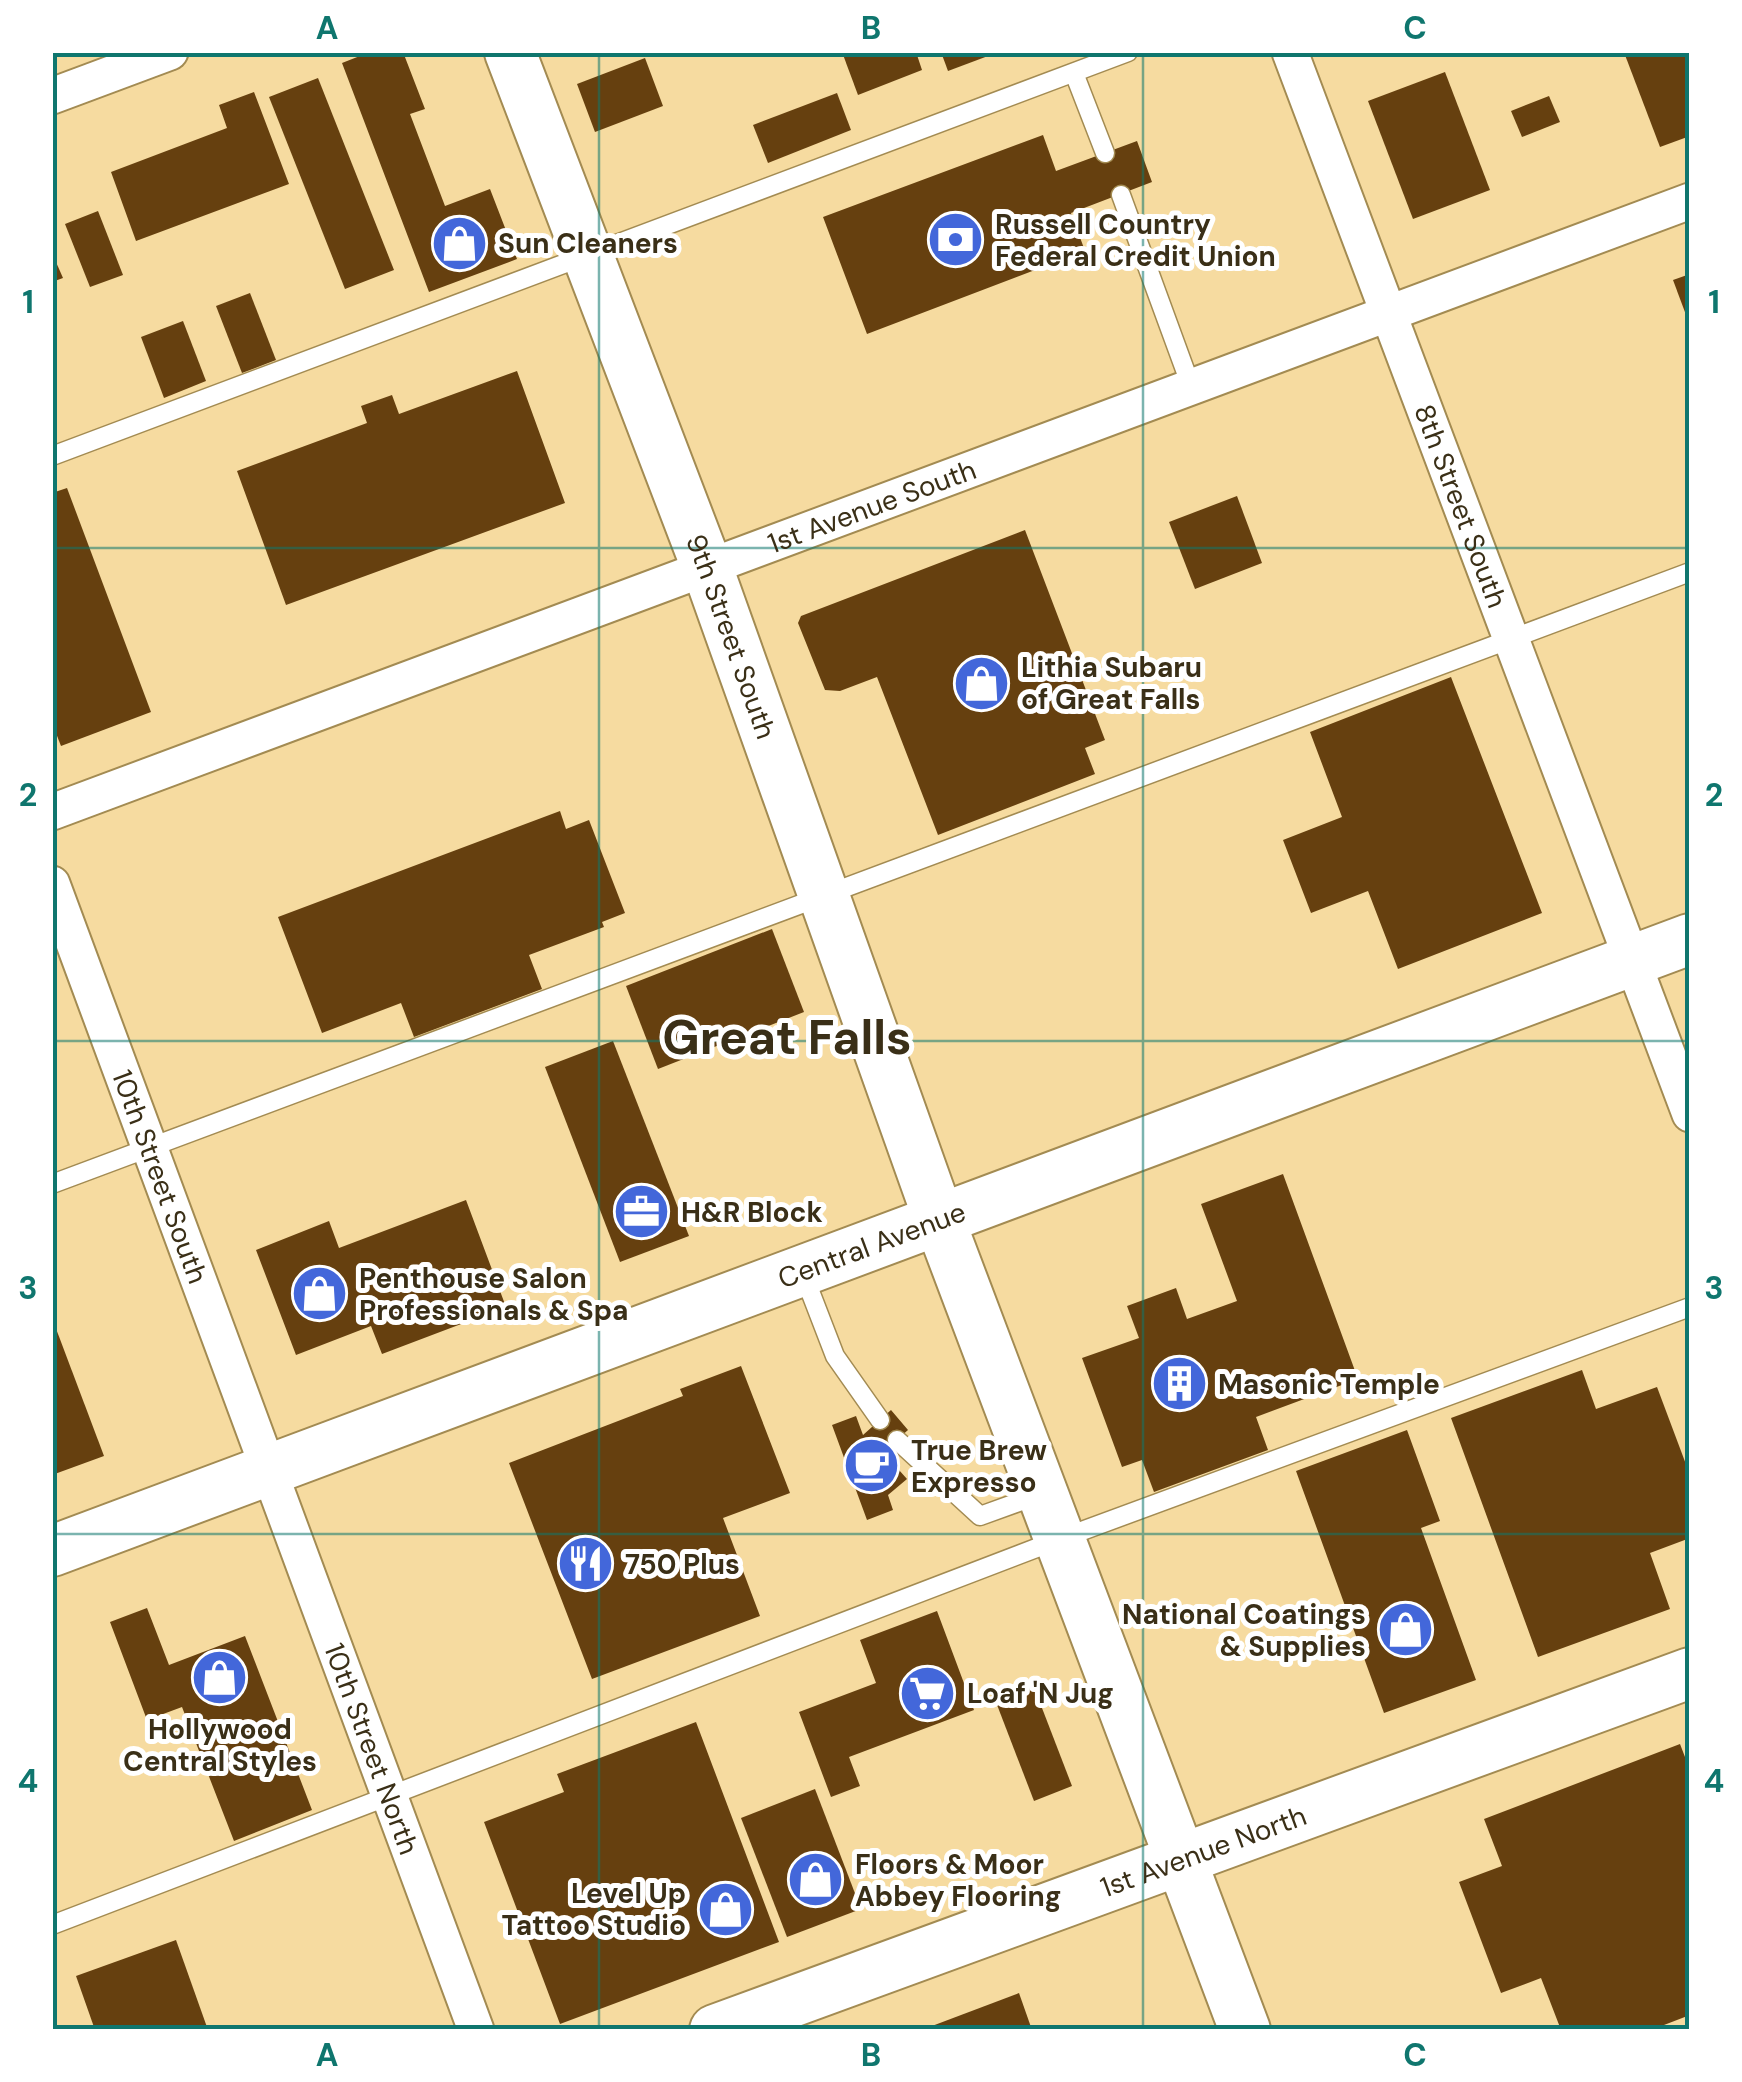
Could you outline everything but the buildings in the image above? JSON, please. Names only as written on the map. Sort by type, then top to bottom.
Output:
[{"type":"main road","name":"9th Street South","points":[[510,52],[708,570],[940,1222],[1246,2030]]},
{"type":"main road","name":"Central Avenue","points":[[52,1551],[1690,939]]},
{"type":"main road","name":"1st Avenue North","points":[[716,2030],[1690,1673]]},
{"type":"street","points":[[52,96],[170,52]]},
{"type":"street","name":"8th Street South","points":[[1290,52],[1690,1114]]},
{"type":"street","name":"1st Avenue South","points":[[52,812],[1192,390],[1690,201]]},
{"type":"street","name":"10th Street South","points":[[52,884],[270,1468]]},
{"type":"street","name":"10th Street North","points":[[270,1468],[476,2030]]},
{"type":"lane","points":[[52,456],[1128,52]]},
{"type":"lane","points":[[1074,72],[1105,153]]},
{"type":"lane","points":[[1120,194],[1192,390]]},
{"type":"lane","points":[[52,1184],[1690,572]]},
{"type":"lane","points":[[803,1272],[835,1356],[880,1420]]},
{"type":"lane","points":[[52,1925],[1060,1540],[1690,1308]]},
{"type":"lane","points":[[897,1440],[980,1516],[1042,1493]]},
{"type":"place","name":"Russell Country Federal Credit Union","points":[[956,240]]},
{"type":"place","name":"Sun Cleaners","points":[[459,243]]},
{"type":"place","name":"Lithia Subaru of Great Falls","points":[[982,683]]},
{"type":"place","name":"H&R Block","points":[[642,1212]]},
{"type":"place","name":"Penthouse Salon Professionals & Spa","points":[[320,1294]]},
{"type":"place","name":"Masonic Temple","points":[[1179,1384]]},
{"type":"place","name":"True Brew Expresso","points":[[872,1466]]},
{"type":"place","name":"750 Plus","points":[[586,1564]]},
{"type":"place","name":"National Coatings & Supplies","points":[[1405,1630]]},
{"type":"place","name":"Hollywood Central Styles","points":[[220,1678]]},
{"type":"place","name":"Loaf 'N Jug","points":[[928,1693]]},
{"type":"place","name":"Floors & Moor Abbey Flooring","points":[[816,1880]]},
{"type":"place","name":"Level Up Tattoo Studio","points":[[725,1909]]},
{"type":"district","name":"Great Falls","points":[[787,1037]]}]
